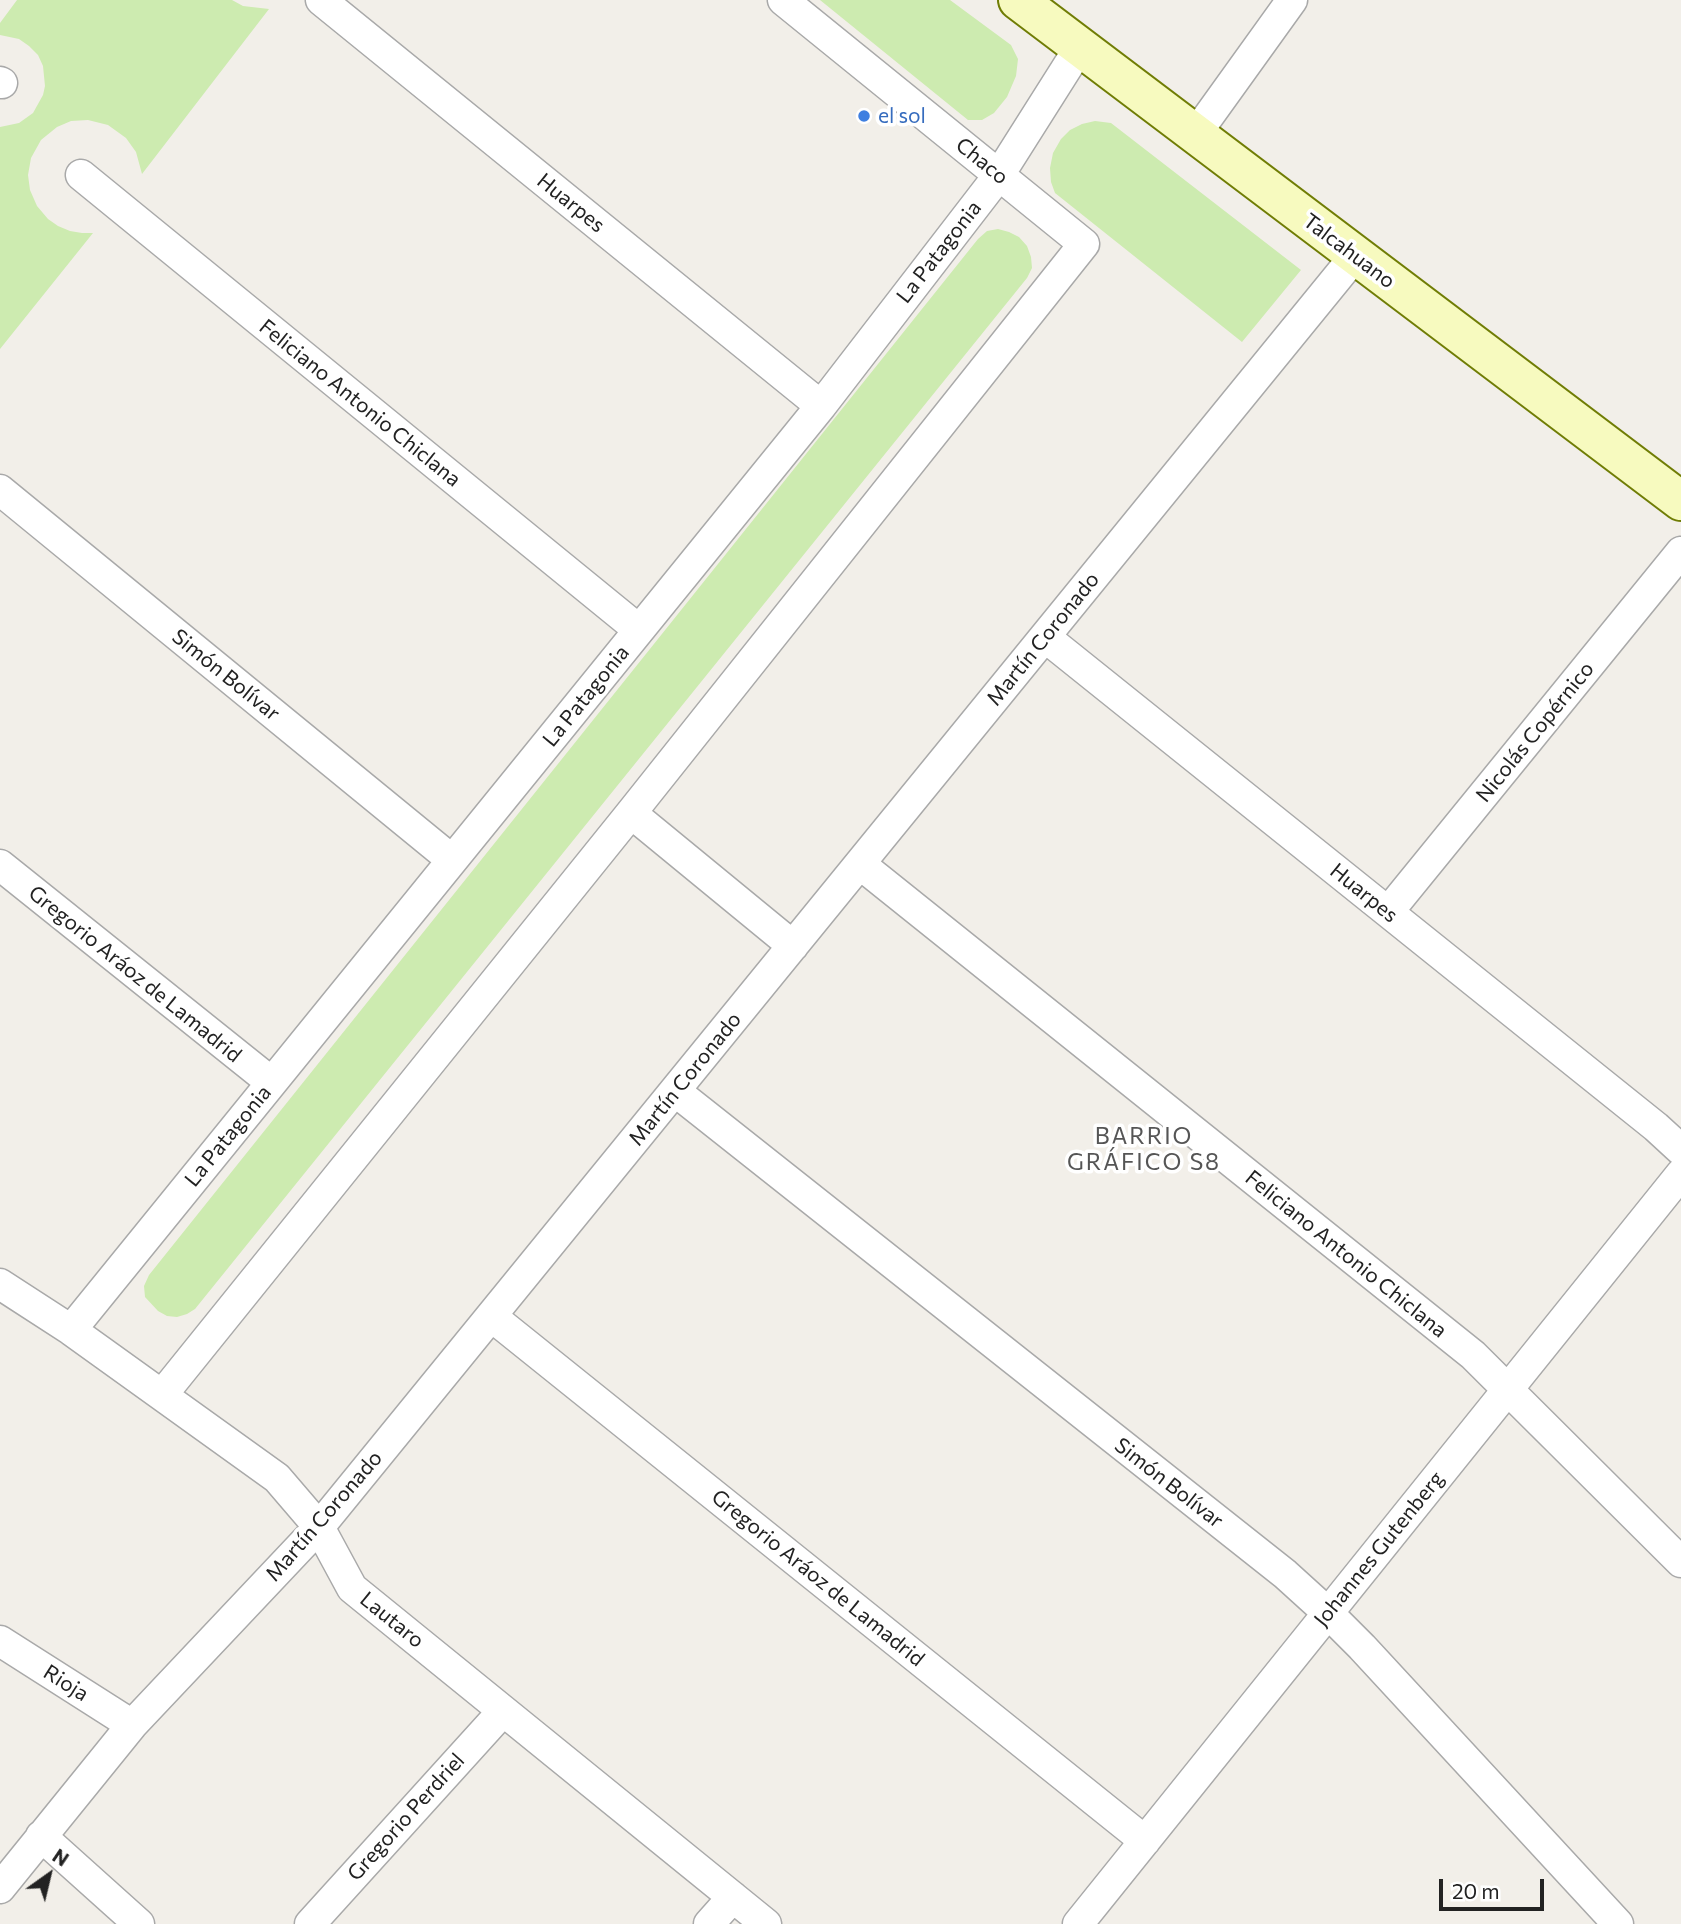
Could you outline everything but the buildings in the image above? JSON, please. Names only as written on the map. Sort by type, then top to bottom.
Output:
[{"type":"street","name":"Huarpes","points":[[321,0],[821,406]]},
{"type":"street","name":"Chaco","points":[[631,813],[1084,244],[782,0]]},
{"type":"street","name":"Talcahuano","points":[[1018,0],[1681,501]]},
{"type":"street","points":[[1195,135],[1292,0]]},
{"type":"street","name":"La Patagonia","points":[[71,1330],[821,406],[999,175],[1080,47]]},
{"type":"street","name":"Feliciano Antonio Chiclana","points":[[81,175],[639,630]]},
{"type":"street","name":"Martín Coronado","points":[[0,1888],[132,1725],[319,1527],[1355,256]]},
{"type":"street","name":"Simón Bolívar","points":[[0,489],[452,860]]},
{"type":"street","name":"Nicolás Copérnico","points":[[1388,912],[1681,552]]},
{"type":"street","name":"Huarpes","points":[[1045,637],[1656,1127],[1681,1150]]},
{"type":"street","points":[[162,1395],[631,813],[793,946]]},
{"type":"street","name":"Feliciano Antonio Chiclana","points":[[860,864],[1473,1355],[1681,1562]]},
{"type":"street","name":"Gregorio Aráoz de Lamadrid","points":[[0,865],[271,1082]]},
{"type":"street","name":"Simón Bolívar","points":[[675,1091],[1285,1574],[1328,1613],[1611,1921]]},
{"type":"street","name":"Johannes Gutenberg","points":[[1077,1924],[1681,1174]]},
{"type":"street","name":"Lautaro","points":[[0,1284],[71,1330],[277,1478],[319,1527],[352,1588],[766,1924]]},
{"type":"street","name":"Gregorio Aráoz de Lamadrid","points":[[491,1316],[1145,1840]]},
{"type":"street","name":"Rioja","points":[[0,1641],[132,1725]]},
{"type":"street","name":"Gregorio Perdriel","points":[[310,1924],[503,1711]]},
{"type":"street","points":[[41,1836],[139,1924]]},
{"type":"street","points":[[709,1924],[733,1897]]},
{"type":"green space","points":[[17,0],[232,0],[243,6],[269,9],[142,174],[136,152],[126,138],[108,125],[88,120],[71,121],[57,127],[41,140],[31,158],[28,175],[30,190],[37,206],[58,226],[70,231],[93,233],[0,349],[0,127],[19,123],[33,113],[45,86],[43,66],[38,55],[19,39],[0,35],[0,23]]},
{"type":"green space","points":[[820,0],[950,0],[1011,45],[1018,59],[1016,76],[1007,97],[994,113],[982,120],[968,120]]},
{"type":"green space","points":[[1095,121],[1111,123],[1301,270],[1242,342],[1055,193],[1050,168],[1053,153],[1070,130]]},
{"type":"green space","points":[[998,229],[1019,237],[1027,246],[1032,268],[1027,278],[195,1309],[177,1317],[158,1311],[145,1297],[144,1286],[149,1275],[978,239],[987,231]]},
{"type":"place","name":"el sol","points":[[864,116]]},
{"type":"district","name":"BARRIO GRÁFICO S8","points":[[1144,1149]]}]
